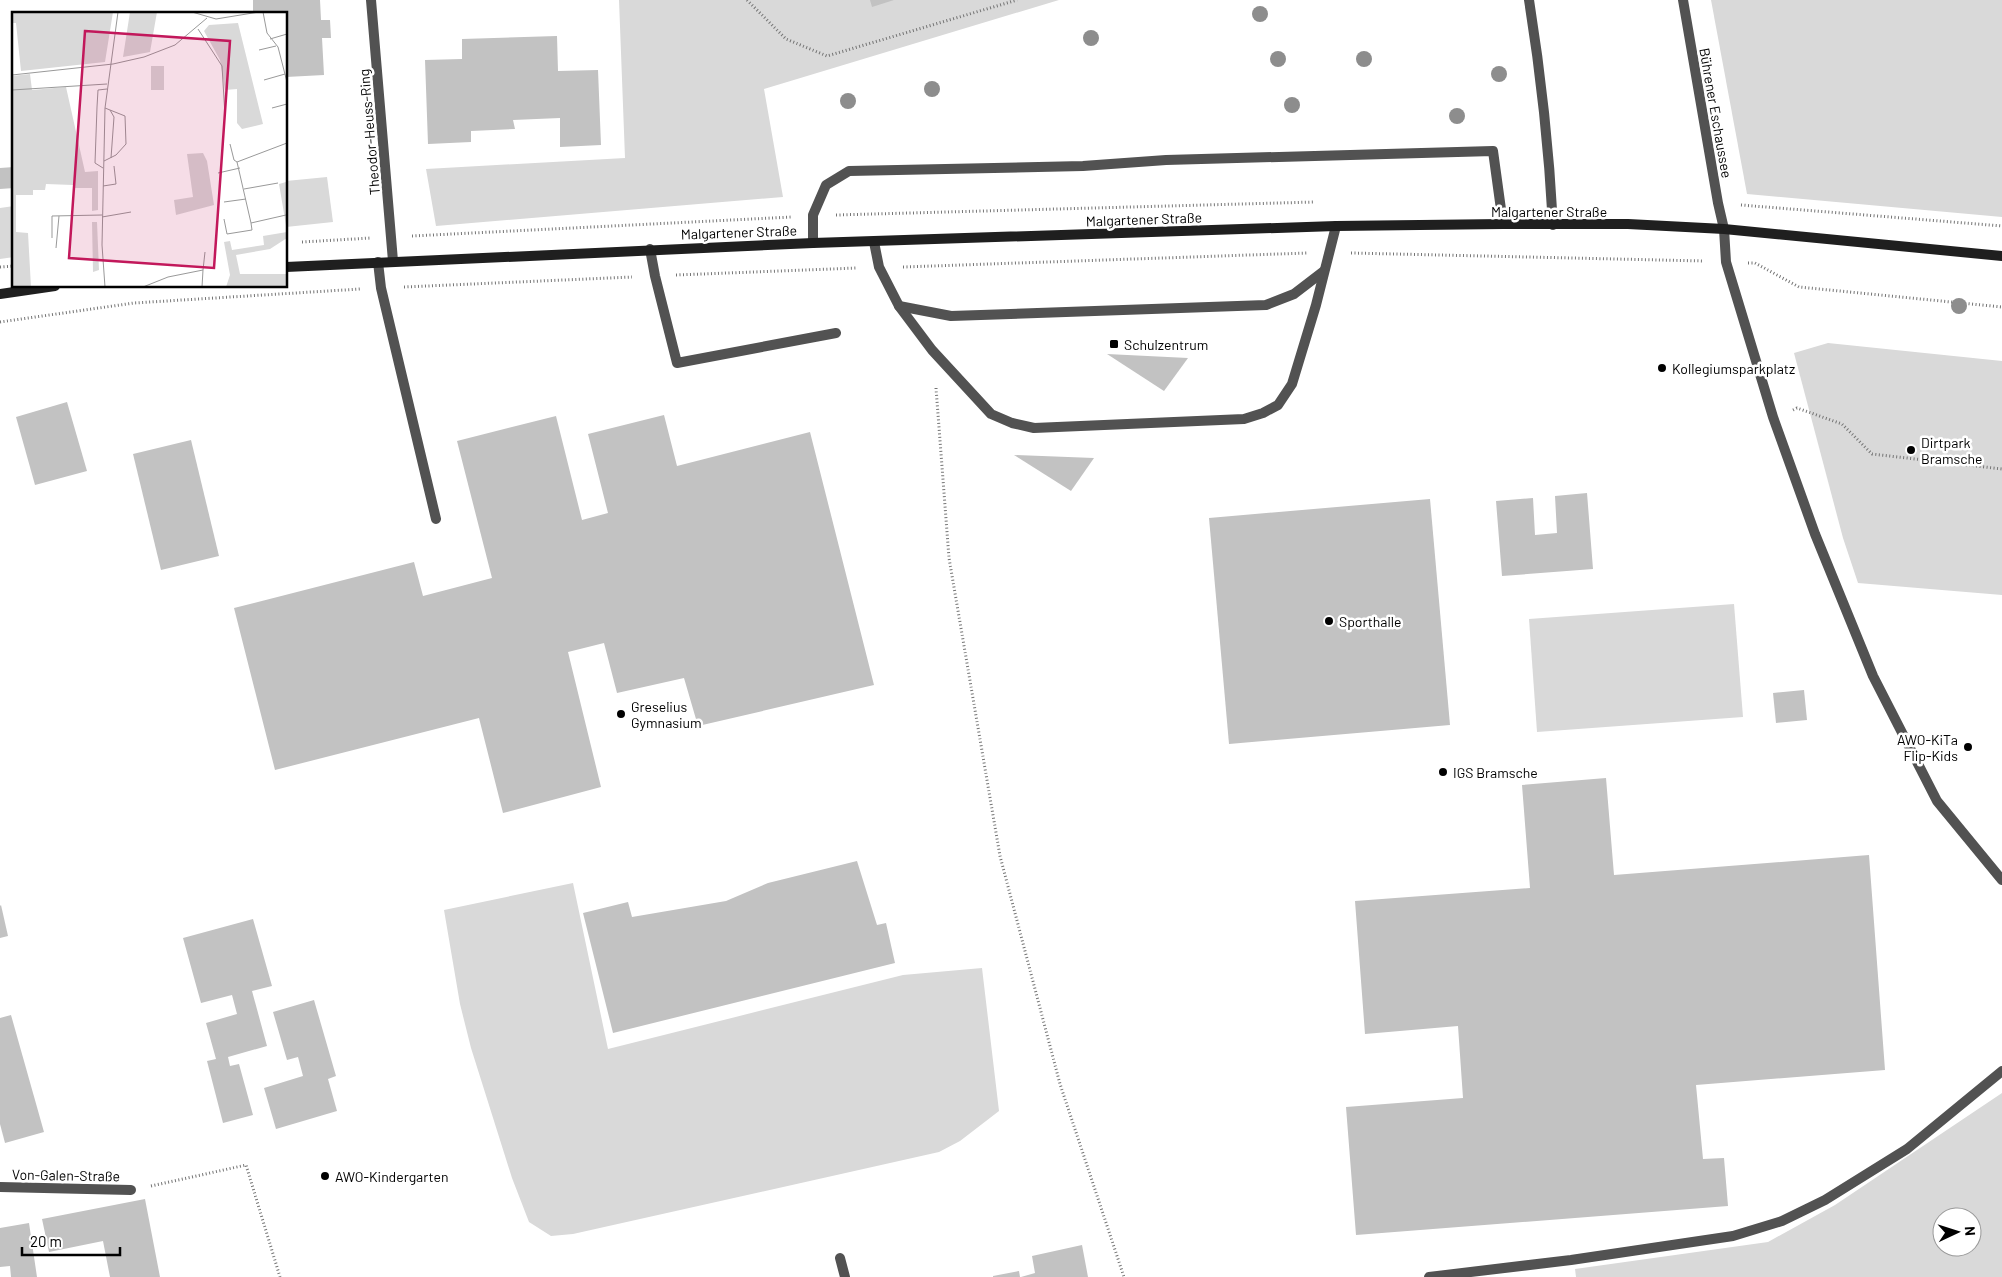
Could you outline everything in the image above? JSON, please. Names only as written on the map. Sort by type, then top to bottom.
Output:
[{"type":"street","name":"Theodor-Heuss-Ring","points":[[371,0],[393,261]]},
{"type":"street","points":[[1529,0],[1542,80],[1553,225]]},
{"type":"street","name":"Bührener Eschaussee","points":[[1683,0],[1724,229],[1726,262],[1774,417],[1815,534],[1873,676],[1936,801],[2002,880]]},
{"type":"street","points":[[813,243],[813,215],[826,185],[849,171],[1083,166],[1166,160],[1331,155],[1493,151],[1503,224]]},
{"type":"street","name":"Malgartener Straße","points":[[288,267],[813,243],[1336,226],[1503,224],[1628,224],[1724,229],[2002,256]]},
{"type":"street","points":[[874,242],[879,267],[899,306],[932,350],[991,414],[1012,423],[1034,428],[1244,419],[1278,406],[1292,384],[1316,305],[1336,226]]},
{"type":"street","points":[[650,249],[677,363],[836,333]]},
{"type":"street","points":[[378,262],[381,288],[436,519]]},
{"type":"street","points":[[899,306],[951,316],[1266,305],[1294,294],[1324,271]]},
{"type":"street","points":[[0,294],[41,288]]},
{"type":"street","points":[[1429,1277],[1571,1260],[1734,1236],[1782,1221],[1824,1200],[1907,1149],[2002,1071]]},
{"type":"street","name":"Von-Galen-Straße","points":[[0,1188],[131,1190]]},
{"type":"street","points":[[840,1258],[845,1277]]},
{"type":"path","points":[[747,0],[786,39],[827,56],[1017,0]]},
{"type":"path","points":[[1718,203],[2002,226]]},
{"type":"path","points":[[1726,262],[1755,263],[1799,287],[2002,307]]},
{"type":"path","points":[[936,386],[949,558],[1000,856],[1060,1084],[1124,1277]]},
{"type":"path","points":[[1774,417],[1797,408],[1842,424],[1872,454],[2002,469]]},
{"type":"path","points":[[131,1190],[246,1165],[280,1277]]},
{"type":"shaded area","points":[[619,0],[1059,0],[764,89],[783,197],[436,226],[426,169],[625,158]]},
{"type":"shaded area","points":[[1711,0],[2002,0],[2002,217],[1747,194]]},
{"type":"shaded area","points":[[327,177],[333,222],[288,227],[288,181]]},
{"type":"shaded area","points":[[12,206],[12,257],[0,259],[0,208]]},
{"type":"shaded area","name":"Dirtpark Bramsche","points":[[1828,343],[2002,361],[2002,595],[1858,583],[1843,538],[1794,353]]},
{"type":"shaded area","points":[[1734,604],[1743,717],[1537,732],[1529,619]]},
{"type":"shaded area","points":[[573,883],[608,1049],[903,975],[982,968],[999,1111],[960,1141],[939,1152],[573,1234],[551,1236],[529,1222],[512,1178],[471,1048],[460,1004],[444,910]]},
{"type":"shaded area","points":[[2002,1093],[2002,1277],[1576,1277],[1575,1269],[1768,1242],[1835,1205]]},
{"type":"building","points":[[253,0],[320,0],[321,20],[330,20],[331,38],[322,38],[324,75],[288,77],[288,12],[253,12]]},
{"type":"building","points":[[870,0],[894,0],[872,7]]},
{"type":"building","points":[[557,36],[558,71],[598,70],[601,145],[560,147],[560,118],[513,120],[515,129],[471,131],[471,142],[428,144],[425,60],[462,59],[462,39]]},
{"type":"building","points":[[12,167],[12,188],[0,189],[0,168]]},
{"type":"building","points":[[1107,354],[1188,358],[1164,391]]},
{"type":"building","points":[[67,402],[87,471],[35,485],[16,417]]},
{"type":"building","name":"Greselius Gymnasium","points":[[664,415],[677,466],[810,432],[874,685],[698,726],[684,678],[617,693],[604,643],[568,652],[601,787],[503,813],[479,718],[275,770],[234,608],[414,562],[423,596],[492,578],[457,441],[556,416],[582,520],[608,513],[588,434]]},
{"type":"building","points":[[191,440],[219,556],[161,570],[133,454]]},
{"type":"building","points":[[1014,455],[1094,458],[1071,491]]},
{"type":"building","points":[[1587,493],[1593,569],[1502,576],[1496,501],[1533,498],[1535,535],[1557,533],[1555,496]]},
{"type":"building","name":"Sporthalle","points":[[1430,499],[1450,725],[1229,744],[1209,518]]},
{"type":"building","points":[[1804,690],[1807,720],[1776,723],[1773,693]]},
{"type":"building","name":"IGS Bramsche","points":[[1606,778],[1614,875],[1869,855],[1885,1070],[1696,1085],[1703,1159],[1724,1158],[1728,1206],[1356,1235],[1346,1107],[1463,1098],[1458,1026],[1365,1034],[1355,901],[1530,888],[1522,785]]},
{"type":"building","points":[[857,861],[877,925],[886,923],[895,963],[613,1033],[583,913],[628,902],[632,917],[726,901],[768,883]]},
{"type":"building","points":[[0,906],[8,936],[0,938]]},
{"type":"building","points":[[253,919],[272,986],[252,991],[267,1046],[228,1057],[230,1066],[239,1064],[253,1115],[223,1123],[207,1061],[216,1059],[206,1023],[237,1014],[232,995],[201,1003],[183,938]]},
{"type":"building","points":[[314,1000],[336,1076],[328,1079],[337,1111],[276,1129],[264,1088],[303,1076],[298,1057],[287,1060],[273,1012]]},
{"type":"building","points":[[11,1015],[44,1132],[5,1143],[0,1124],[0,1018]]},
{"type":"building","points":[[145,1199],[160,1277],[110,1277],[103,1241],[49,1252],[42,1219]]},
{"type":"building","points":[[29,1223],[37,1277],[11,1277],[10,1266],[0,1267],[0,1228]]},
{"type":"building","points":[[1082,1245],[1088,1277],[1021,1277],[1035,1273],[1032,1256]]},
{"type":"building","points":[[1019,1271],[1020,1277],[993,1277],[993,1276]]},
{"type":"place","name":"Schulzentrum","points":[[1114,344]]},
{"type":"place","name":"Kollegiumsparkplatz","points":[[1662,368]]},
{"type":"place","name":"Dirtpark Bramsche","points":[[1911,450]]},
{"type":"place","name":"Sporthalle","points":[[1329,621]]},
{"type":"place","name":"Greselius Gymnasium","points":[[621,714]]},
{"type":"place","name":"AWO-KiTa Flip-Kids","points":[[1968,747]]},
{"type":"place","name":"IGS Bramsche","points":[[1443,772]]},
{"type":"place","name":"AWO-Kindergarten","points":[[325,1176]]}]
